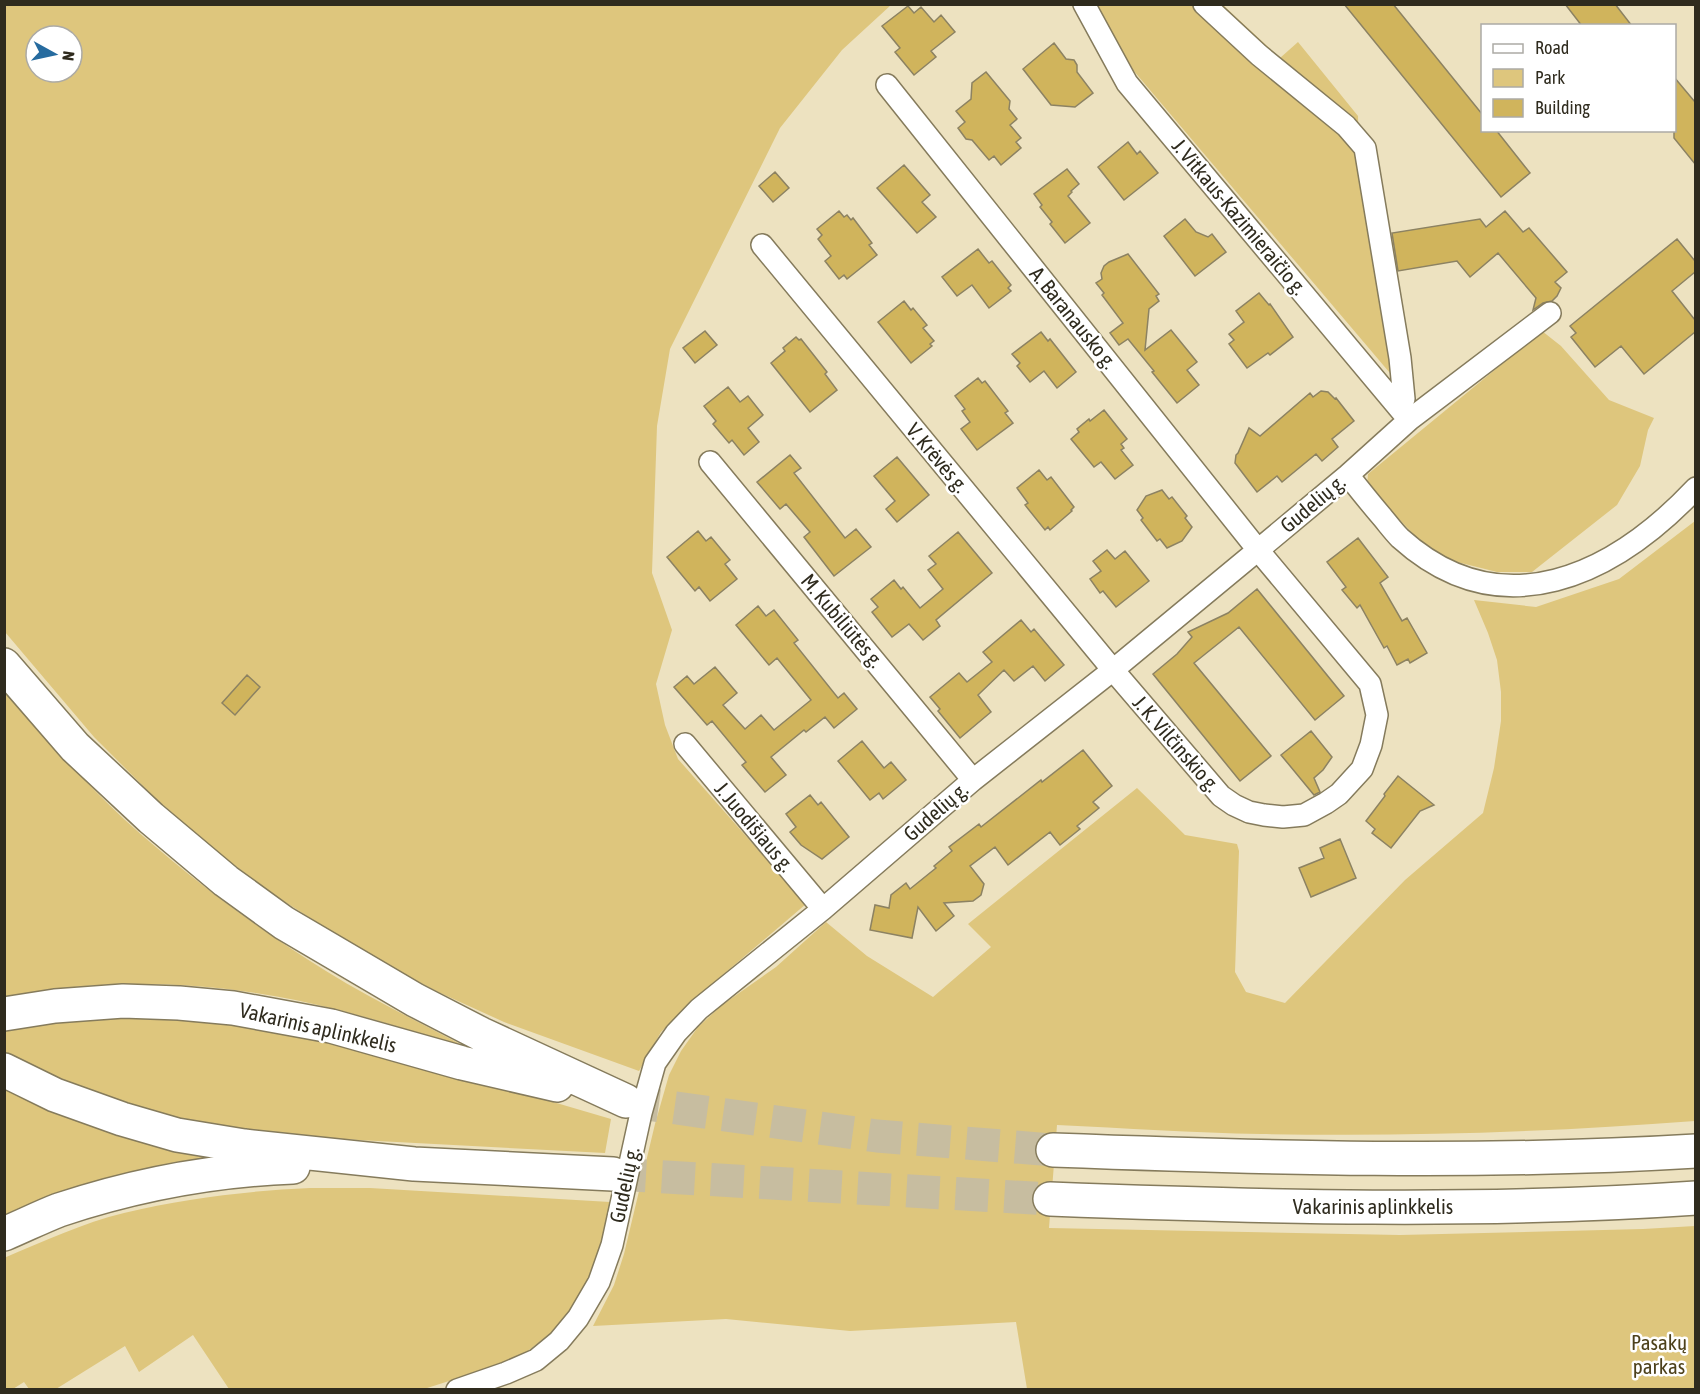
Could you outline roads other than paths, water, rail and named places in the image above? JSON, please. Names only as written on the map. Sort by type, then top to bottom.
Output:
[{"type":"highway","name":"Vakarinis aplinkkelis","points":[[4,665],[75,747],[151,818],[226,881],[284,923],[415,1000],[481,1034],[626,1101],[462,1063],[331,1026],[233,1008],[123,1001],[56,1006],[4,1014]]},
{"type":"highway","points":[[4,1070],[56,1095],[177,1135],[244,1146],[414,1164],[613,1174]]},
{"type":"highway","points":[[1053,1150],[1238,1157],[1517,1158],[1695,1150]]},
{"type":"highway","points":[[4,1234],[58,1210],[153,1184],[254,1168],[414,1164]]},
{"type":"highway","name":"Vakarinis aplinkkelis","points":[[1050,1199],[1233,1206],[1374,1208],[1512,1207],[1695,1198]]},
{"type":"street","name":"J. Vitkaus-Kazimieraičio g.","points":[[1084,4],[1127,83],[1404,413]]},
{"type":"street","points":[[1204,4],[1259,55],[1346,126],[1365,148],[1400,358],[1404,413]]},
{"type":"street","name":"A. Baranausko g.","points":[[887,85],[1258,550]]},
{"type":"street","name":"V. Krėvės g.","points":[[762,246],[1113,670]]},
{"type":"street","name":"Gudelių g.","points":[[457,1389],[537,1360],[560,1341],[578,1318],[599,1282],[612,1245],[641,1113],[656,1063],[676,1033],[699,1009],[823,909],[973,780],[1113,670],[1347,476],[1404,413],[1550,313]]},
{"type":"street","name":"M. Kubiliūtės g.","points":[[710,462],[973,780]]},
{"type":"street","points":[[1347,476],[1400,538],[1433,563],[1459,576],[1490,585],[1532,585],[1558,581],[1606,561],[1640,538],[1695,489]]},
{"type":"street","name":"J. K. Vilčinskio g.","points":[[1113,670],[1221,796],[1234,805],[1248,812],[1264,815],[1283,817],[1304,815],[1339,794],[1362,769],[1371,745],[1377,715],[1370,684],[1258,550]]},
{"type":"street","name":"J. Juodišiaus g.","points":[[685,744],[823,909]]},
{"type":"tunnel","points":[[626,1101],[877,1136],[1053,1150]]},
{"type":"tunnel","points":[[613,1174],[1050,1199]]},
{"type":"park label","name":"Pasakų parkas","points":[[1659,1355]]}]
